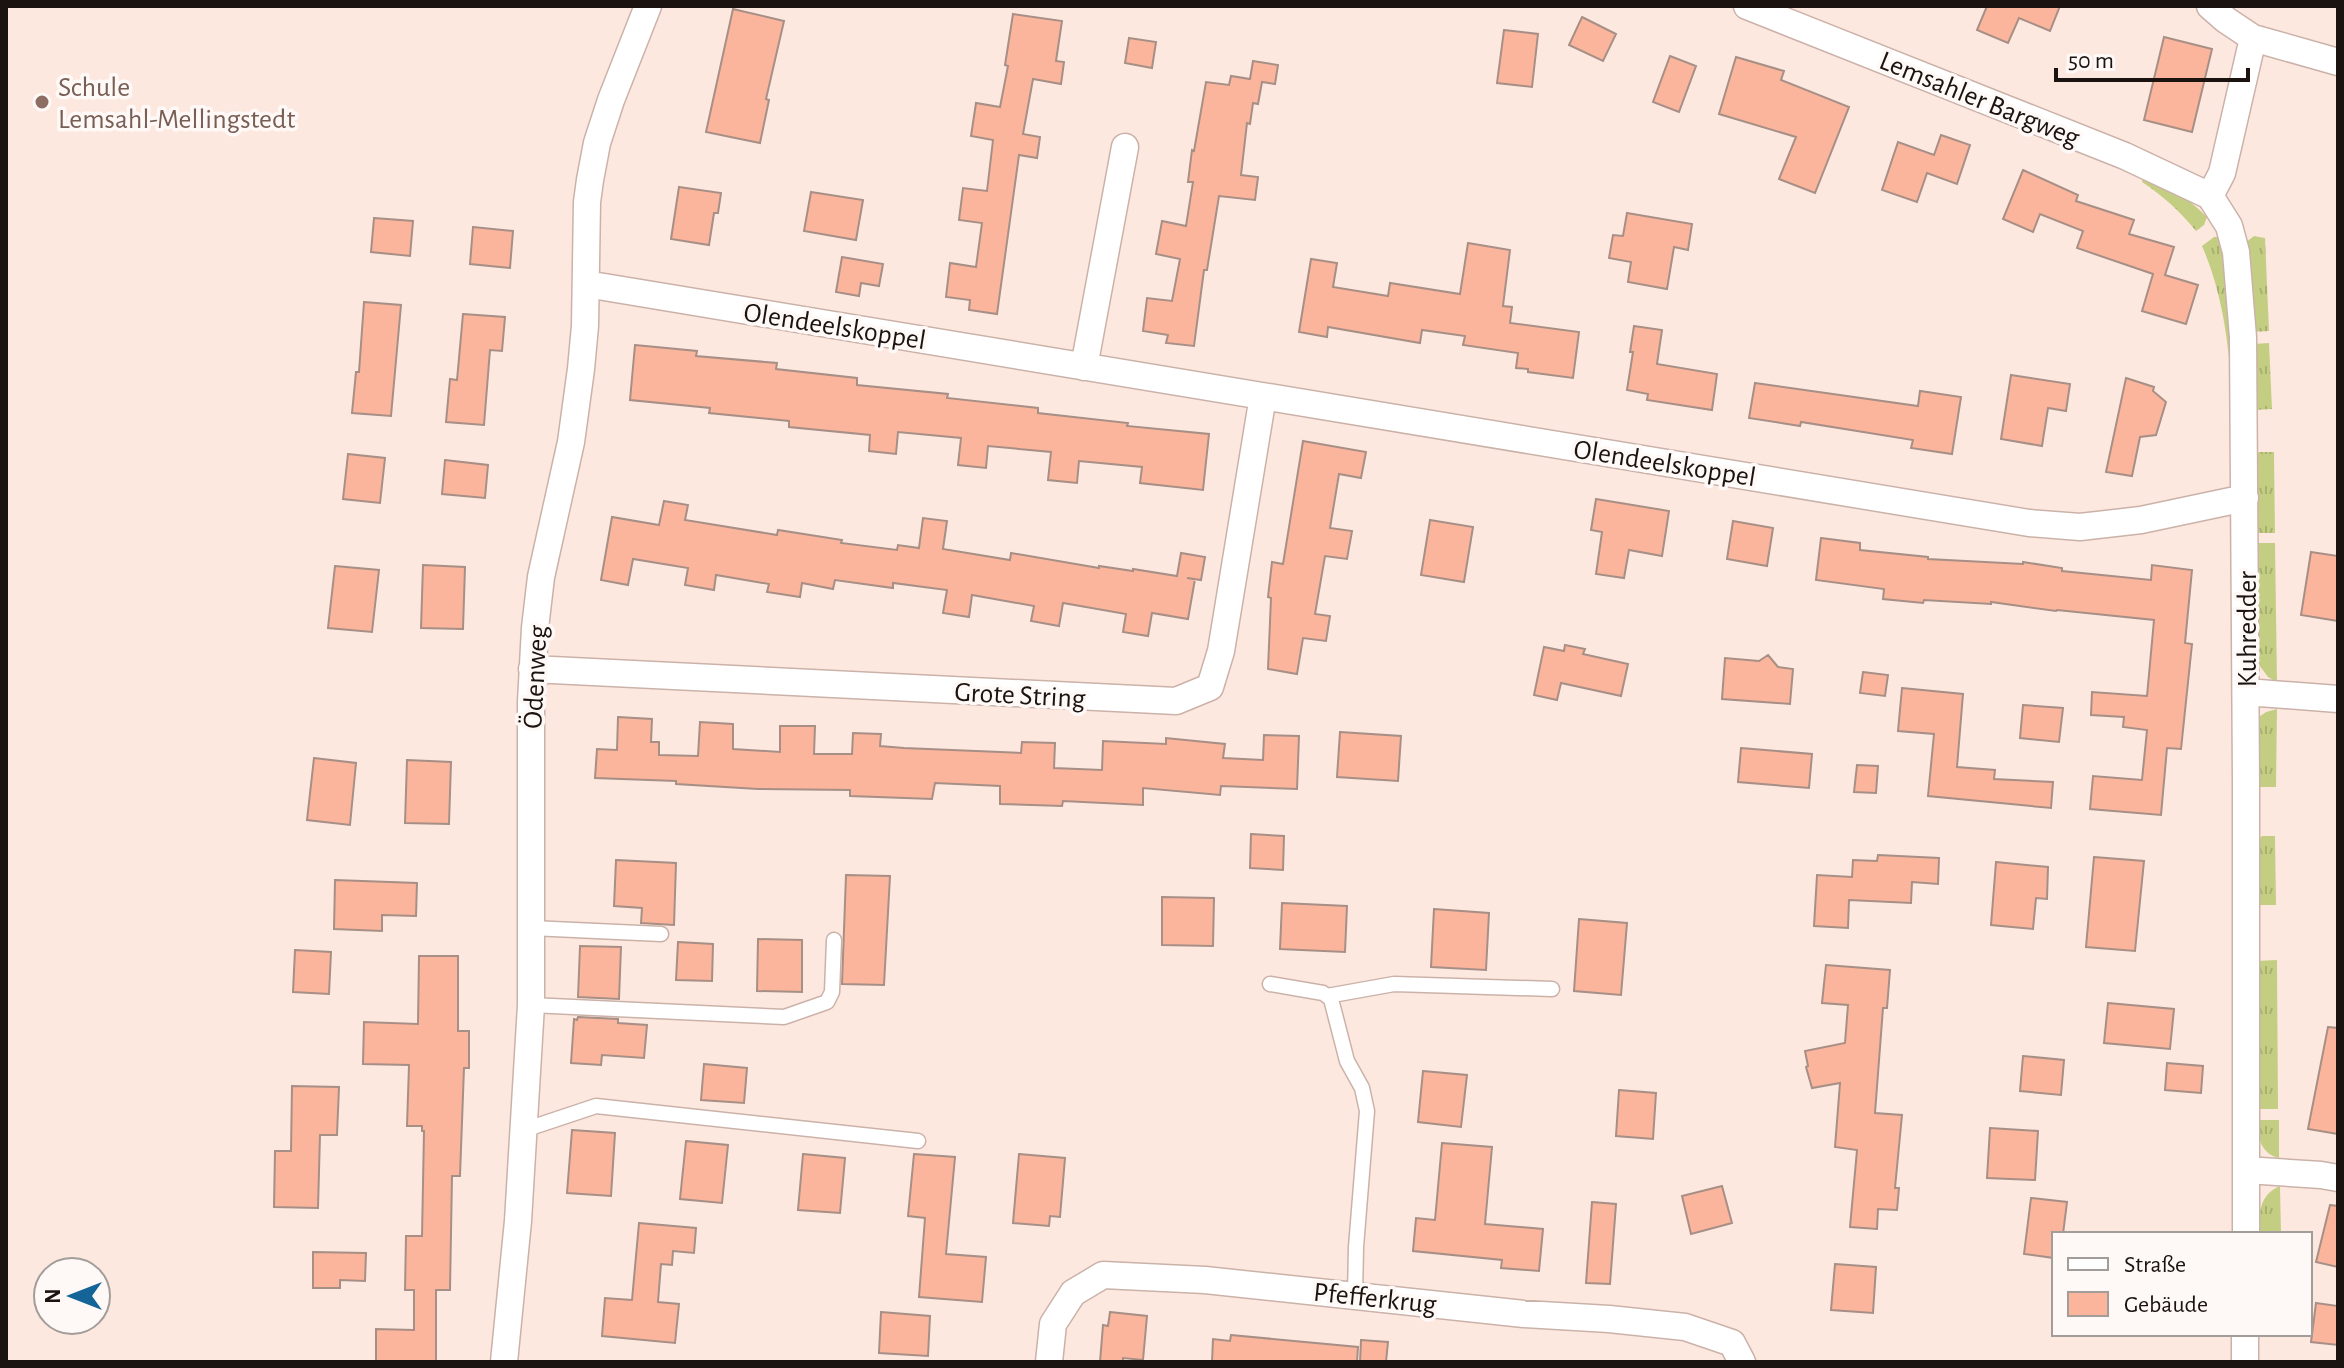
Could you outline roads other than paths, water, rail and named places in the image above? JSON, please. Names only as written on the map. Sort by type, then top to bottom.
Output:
[{"type":"street","name":"Ödenweg","points":[[504,1362],[524,1130],[531,1005],[532,669],[541,577],[571,442],[581,369],[587,202],[597,143],[648,6]]},
{"type":"street","name":"Lemsahler Bargweg","points":[[1747,6],[2125,156],[2210,196]]},
{"type":"street","points":[[2210,6],[2253,38],[2338,62]]},
{"type":"street","points":[[2210,196],[2226,159],[2253,38]]},
{"type":"street","points":[[1084,367],[1125,147]]},
{"type":"street","name":"Kuhredder","points":[[2210,196],[2229,226],[2236,252],[2243,337],[2246,1232]]},
{"type":"street","name":"Olendeelskoppel","points":[[586,284],[2029,523],[2080,527],[2141,520],[2245,498]]},
{"type":"street","name":"Grote String","points":[[532,669],[1176,701],[1210,687],[1221,651],[1263,396]]},
{"type":"street","points":[[2246,692],[2338,699]]},
{"type":"street","points":[[2246,1170],[2338,1178]]},
{"type":"street","name":"Pfefferkrug","points":[[1049,1362],[1053,1324],[1073,1293],[1103,1275],[1205,1280],[1524,1314],[1685,1327],[1732,1343],[1742,1362]]},
{"type":"street","points":[[2245,1336],[2245,1362]]},
{"type":"lane","points":[[531,928],[661,934]]},
{"type":"lane","points":[[531,1005],[784,1017],[827,1002],[832,992],[834,940]]},
{"type":"lane","points":[[1270,984],[1327,996],[1334,1006],[1347,1061],[1362,1088],[1367,1111],[1355,1295]]},
{"type":"lane","points":[[1327,996],[1394,984],[1552,989]]},
{"type":"lane","points":[[524,1130],[596,1106],[918,1141]]},
{"type":"place","name":"Schule Lemsahl-Mellingstedt","points":[[42,102]]}]
